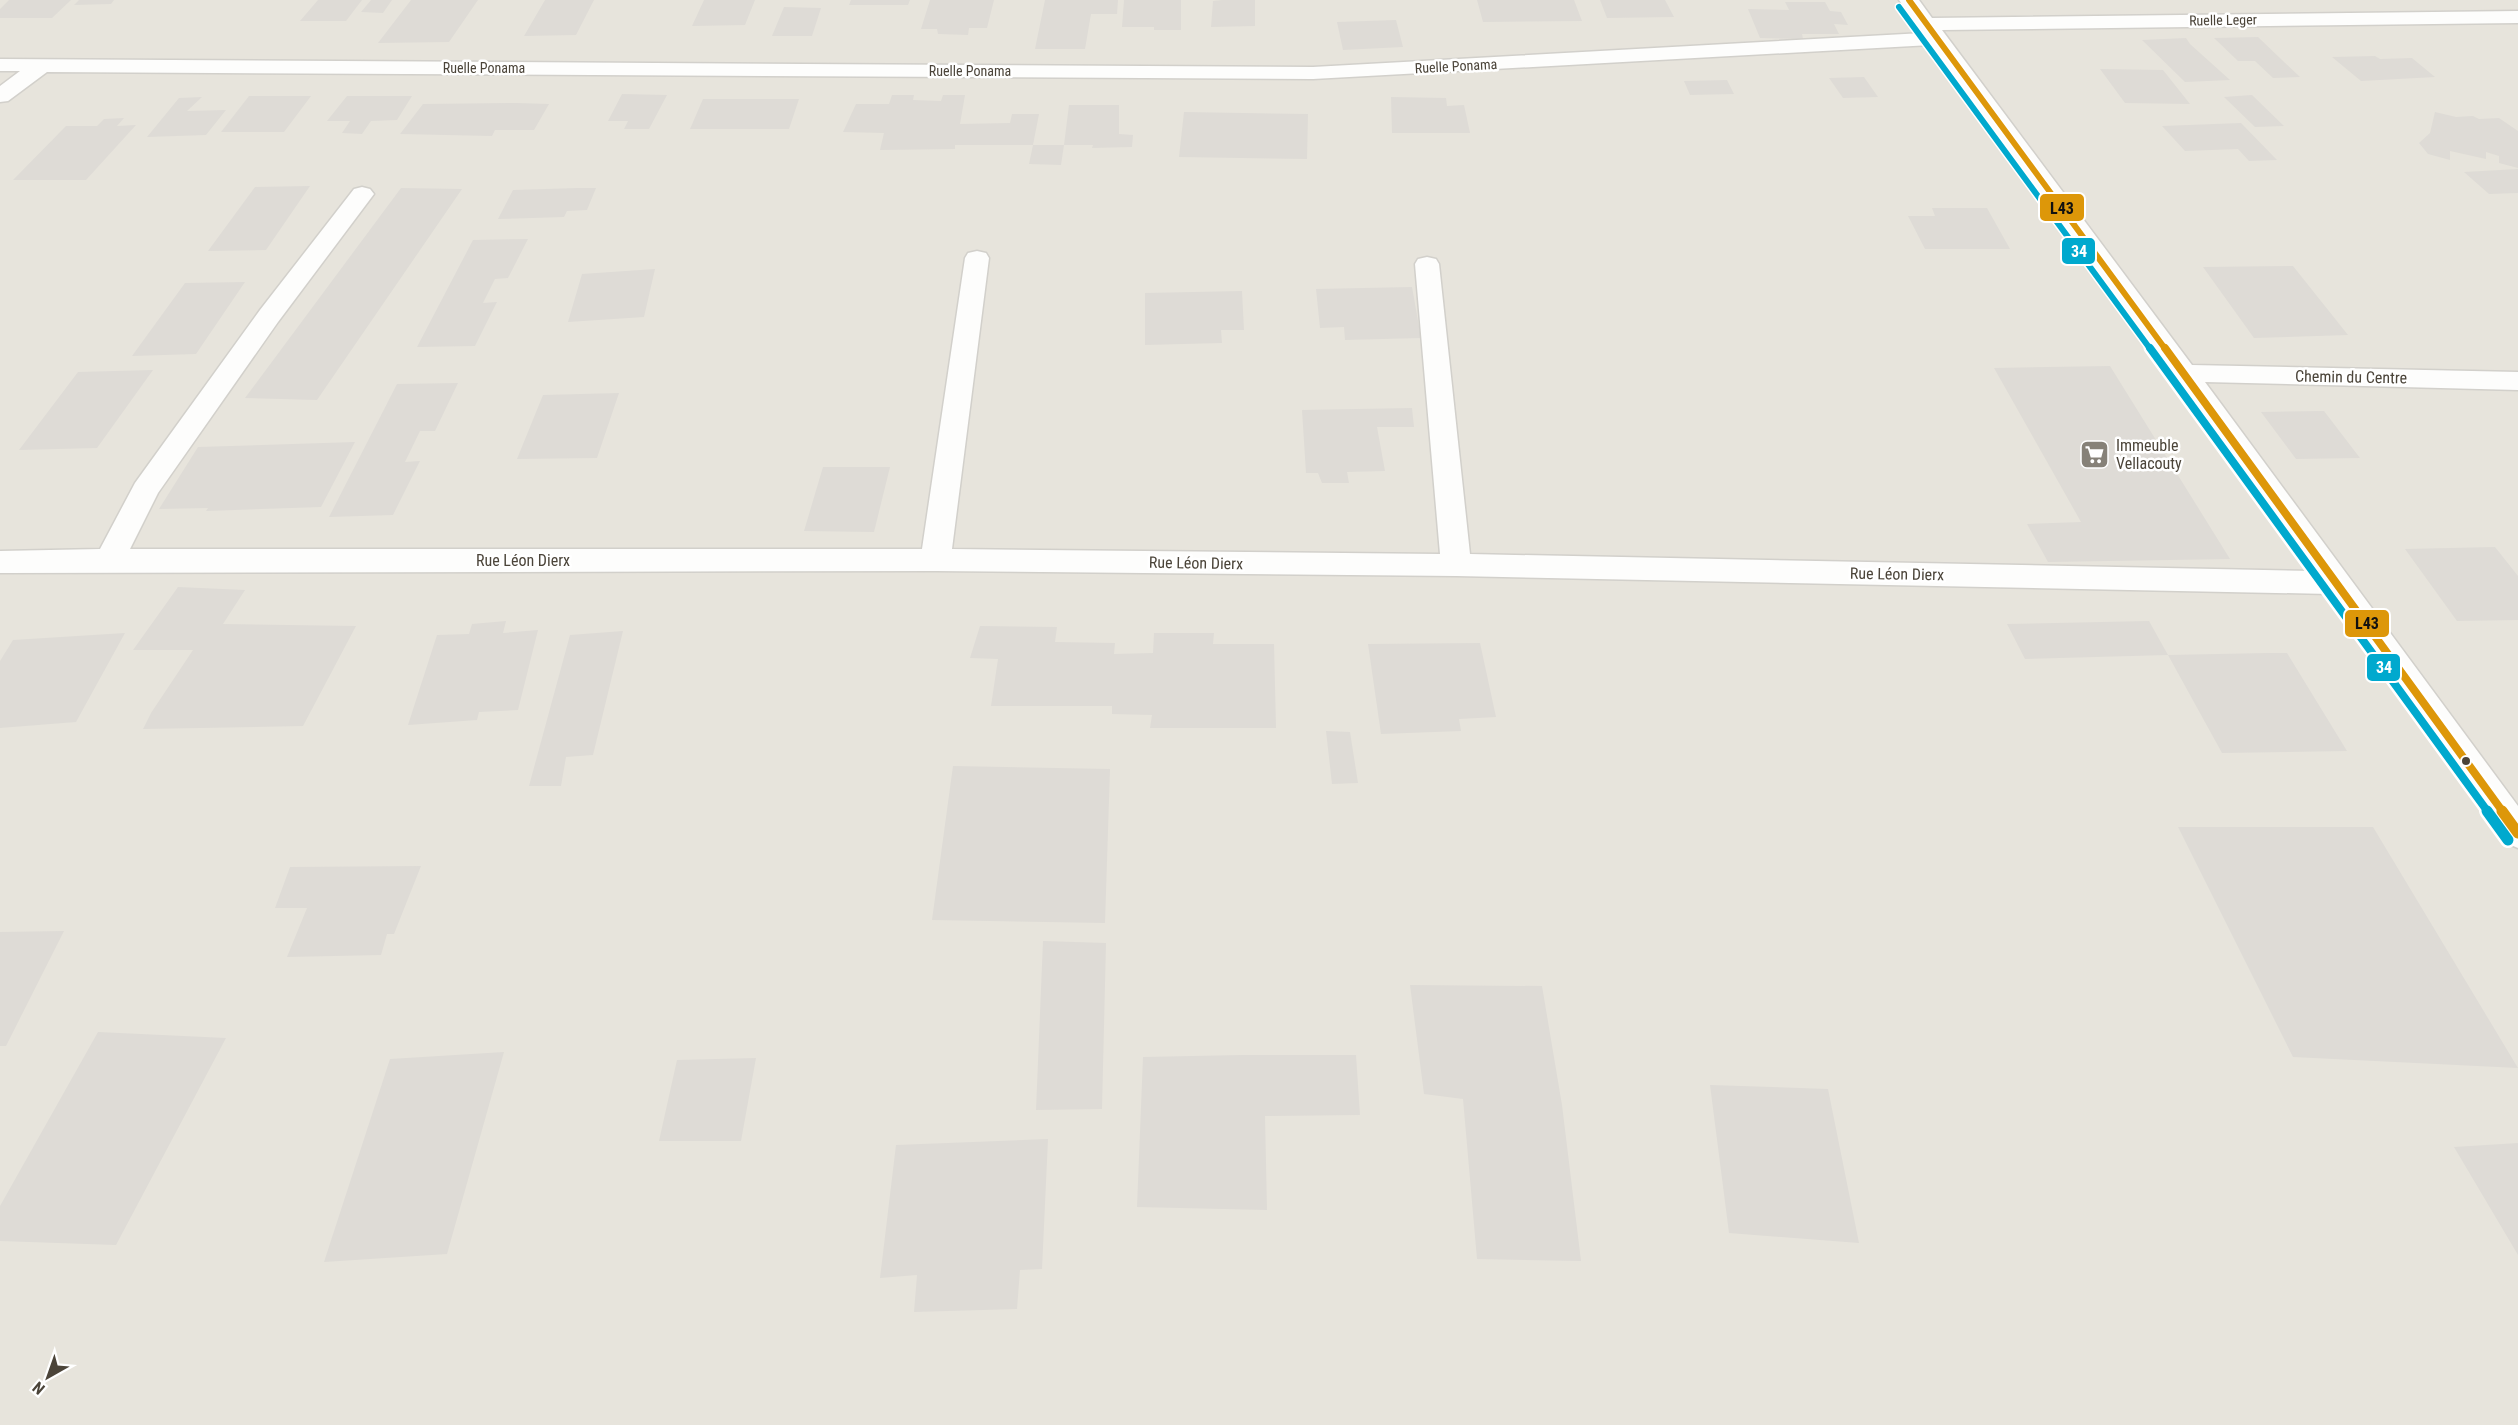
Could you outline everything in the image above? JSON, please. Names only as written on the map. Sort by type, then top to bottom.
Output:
[{"type":"street","points":[[1909,0],[2338,582],[2518,833]]},
{"type":"street","name":"Ruelle Leger","points":[[1933,31],[2518,17]]},
{"type":"street","name":"Ruelle Ponama","points":[[0,65],[1313,73],[1933,31]]},
{"type":"street","points":[[0,96],[43,65]]},
{"type":"street","points":[[110,560],[145,490],[268,316],[362,194]]},
{"type":"street","points":[[936,560],[977,258]]},
{"type":"street","points":[[1427,264],[1456,565]]},
{"type":"street","name":"Chemin du Centre","points":[[2184,374],[2518,381]]},
{"type":"street","name":"Rue Léon Dierx","points":[[0,562],[936,560],[1456,565],[2338,582]]},
{"type":"shaded area","points":[[0,0],[2518,0],[2518,1425],[0,1425]]},
{"type":"building","points":[[9,0],[71,0],[52,18],[0,18],[0,9]]},
{"type":"building","points":[[79,0],[114,0],[111,4],[74,5]]},
{"type":"building","points":[[318,0],[362,0],[346,21],[300,21]]},
{"type":"building","points":[[371,0],[392,0],[383,13],[361,12]]},
{"type":"building","points":[[411,0],[478,0],[449,42],[378,43]]},
{"type":"building","points":[[545,0],[594,0],[576,35],[524,36]]},
{"type":"building","points":[[704,0],[755,0],[745,25],[692,26]]},
{"type":"building","points":[[851,0],[910,0],[908,5],[849,5]]},
{"type":"building","points":[[930,0],[994,0],[987,28],[969,28],[968,35],[938,34],[937,29],[921,29]]},
{"type":"building","points":[[1045,0],[1118,0],[1117,14],[1091,14],[1085,49],[1035,49]]},
{"type":"building","points":[[1124,0],[1181,0],[1181,30],[1122,27]]},
{"type":"building","points":[[1255,0],[1255,26],[1211,27],[1213,1]]},
{"type":"building","points":[[1477,0],[1574,0],[1582,21],[1483,22]]},
{"type":"building","points":[[1600,0],[1665,0],[1674,17],[1607,18]]},
{"type":"building","points":[[1785,2],[1825,2],[1830,11],[1841,12],[1848,25],[1834,24],[1839,34],[1802,34],[1803,39],[1760,38],[1748,9],[1789,10]]},
{"type":"building","points":[[784,7],[821,8],[812,36],[772,36]]},
{"type":"building","points":[[1396,20],[1403,47],[1343,50],[1337,22]]},
{"type":"building","points":[[2258,37],[2300,77],[2273,78],[2255,61],[2238,61],[2214,38]]},
{"type":"building","points":[[2186,38],[2230,80],[2185,82],[2142,40]]},
{"type":"building","points":[[2375,56],[2380,59],[2412,58],[2435,77],[2361,81],[2332,57]]},
{"type":"building","points":[[2100,69],[2163,70],[2190,104],[2125,103]]},
{"type":"building","points":[[1864,77],[1878,97],[1843,98],[1829,78]]},
{"type":"building","points":[[1727,80],[1734,94],[1690,95],[1684,81]]},
{"type":"building","points":[[622,94],[667,95],[649,129],[624,129],[628,121],[608,121]]},
{"type":"building","points":[[892,95],[914,95],[913,100],[941,101],[943,95],[965,95],[960,124],[1010,123],[1012,114],[1039,114],[1033,145],[955,145],[955,149],[880,150],[884,133],[843,132],[856,104],[889,104]]},
{"type":"building","points":[[2252,95],[2284,126],[2255,127],[2224,97]]},
{"type":"building","points":[[249,96],[311,96],[284,132],[221,132]]},
{"type":"building","points":[[347,96],[412,96],[397,120],[371,121],[362,134],[342,133],[350,121],[327,121]]},
{"type":"building","points":[[202,97],[187,111],[226,110],[206,135],[147,137],[179,98]]},
{"type":"building","points":[[1391,97],[1446,98],[1447,106],[1464,105],[1470,133],[1392,133]]},
{"type":"building","points":[[703,99],[799,99],[789,129],[690,129]]},
{"type":"building","points":[[423,104],[549,104],[534,130],[495,130],[492,136],[400,134]]},
{"type":"building","points":[[1069,105],[1119,105],[1119,134],[1133,135],[1132,147],[1092,148],[1093,145],[1064,145]]},
{"type":"building","points":[[1184,112],[1308,114],[1307,159],[1179,157]]},
{"type":"building","points":[[2435,112],[2456,117],[2499,118],[2518,131],[2518,168],[2499,163],[2499,156],[2486,152],[2486,159],[2450,151],[2450,160],[2428,154],[2419,143],[2430,133]]},
{"type":"building","points":[[124,118],[117,126],[136,125],[86,180],[13,180],[66,126],[97,126],[104,119]]},
{"type":"building","points":[[2241,123],[2277,160],[2249,161],[2238,149],[2185,151],[2162,126]]},
{"type":"building","points":[[1033,145],[1064,145],[1061,165],[1029,164]]},
{"type":"building","points":[[2518,169],[2518,193],[2489,194],[2464,172]]},
{"type":"building","points":[[310,186],[266,250],[208,251],[255,187]]},
{"type":"building","points":[[401,188],[462,189],[317,400],[245,398]]},
{"type":"building","points":[[596,188],[587,210],[567,211],[564,217],[498,219],[513,190]]},
{"type":"building","points":[[1932,208],[1987,208],[2010,249],[1925,249],[1908,216],[1935,216]]},
{"type":"building","points":[[528,239],[508,278],[495,279],[483,303],[497,302],[475,346],[417,347],[473,240]]},
{"type":"building","points":[[2293,266],[2348,335],[2254,338],[2203,267]]},
{"type":"building","points":[[655,269],[644,317],[568,322],[582,274]]},
{"type":"building","points":[[245,282],[196,354],[132,356],[185,283]]},
{"type":"building","points":[[1412,287],[1421,338],[1345,340],[1344,327],[1320,328],[1316,289]]},
{"type":"building","points":[[1242,291],[1244,330],[1221,330],[1222,343],[1145,345],[1145,293]]},
{"type":"building","name":"Immeuble Vellacouty","points":[[2110,366],[2230,559],[2048,562],[2027,524],[2081,522],[1994,368]]},
{"type":"building","points":[[153,370],[97,448],[19,450],[78,372]]},
{"type":"building","points":[[458,383],[435,431],[420,431],[405,462],[420,461],[393,515],[329,517],[397,384]]},
{"type":"building","points":[[619,393],[597,458],[517,459],[543,395]]},
{"type":"building","points":[[1412,408],[1414,427],[1377,427],[1385,471],[1347,472],[1349,483],[1322,483],[1318,473],[1306,473],[1302,410]]},
{"type":"building","points":[[2324,411],[2360,458],[2296,459],[2261,412]]},
{"type":"building","points":[[355,442],[321,507],[206,511],[208,508],[159,509],[198,447]]},
{"type":"building","points":[[823,467],[890,467],[874,532],[804,531]]},
{"type":"building","points":[[2495,547],[2518,576],[2518,620],[2457,621],[2405,549]]},
{"type":"building","points":[[178,587],[245,590],[223,624],[356,626],[303,726],[143,729],[193,650],[133,650]]},
{"type":"building","points":[[506,621],[503,633],[538,630],[518,710],[479,712],[477,720],[408,725],[437,635],[469,634],[472,624]]},
{"type":"building","points":[[2149,621],[2168,655],[2025,659],[2007,624]]},
{"type":"building","points":[[980,626],[1057,627],[1055,642],[1115,643],[1114,654],[1153,653],[1154,633],[1214,633],[1213,644],[1274,644],[1276,728],[1150,728],[1152,715],[1112,714],[1112,706],[991,706],[998,659],[970,658]]},
{"type":"building","points":[[623,631],[593,755],[566,757],[561,786],[529,786],[570,635]]},
{"type":"building","points":[[125,633],[76,722],[0,728],[0,661],[13,640]]},
{"type":"building","points":[[1480,643],[1496,717],[1459,719],[1461,731],[1381,734],[1368,644]]},
{"type":"building","points":[[2287,653],[2347,751],[2222,753],[2168,655]]},
{"type":"building","points":[[1326,731],[1350,732],[1358,783],[1332,784]]},
{"type":"building","points":[[953,766],[1110,769],[1105,923],[932,920]]},
{"type":"building","points":[[2178,827],[2373,827],[2518,1068],[2293,1057]]},
{"type":"building","points":[[421,866],[394,934],[387,934],[381,955],[287,957],[307,908],[275,908],[290,867]]},
{"type":"building","points":[[64,931],[6,1046],[0,1046],[0,932]]},
{"type":"building","points":[[1043,941],[1106,943],[1102,1109],[1036,1110]]},
{"type":"building","points":[[1410,985],[1542,986],[1562,1105],[1581,1261],[1477,1259],[1463,1099],[1424,1094]]},
{"type":"building","points":[[98,1032],[226,1038],[116,1245],[0,1241],[0,1206]]},
{"type":"building","points":[[504,1052],[447,1254],[324,1262],[390,1059]]},
{"type":"building","points":[[1356,1055],[1360,1115],[1265,1116],[1267,1210],[1137,1207],[1143,1057]]},
{"type":"building","points":[[756,1058],[741,1141],[659,1141],[677,1060]]},
{"type":"building","points":[[1710,1085],[1828,1089],[1859,1243],[1729,1233]]},
{"type":"building","points":[[1048,1139],[1042,1269],[1020,1270],[1017,1309],[914,1312],[917,1275],[880,1278],[896,1145]]},
{"type":"building","points":[[2518,1143],[2518,1255],[2454,1147]]},
{"type":"transit line","name":"L43","points":[[1909,0],[2338,583],[2518,833]]},
{"type":"transit line","name":"34","points":[[1899,7],[2328,590],[2508,840]]},
{"type":"place","name":"Immeuble Vellacouty","points":[[2095,454]]}]
